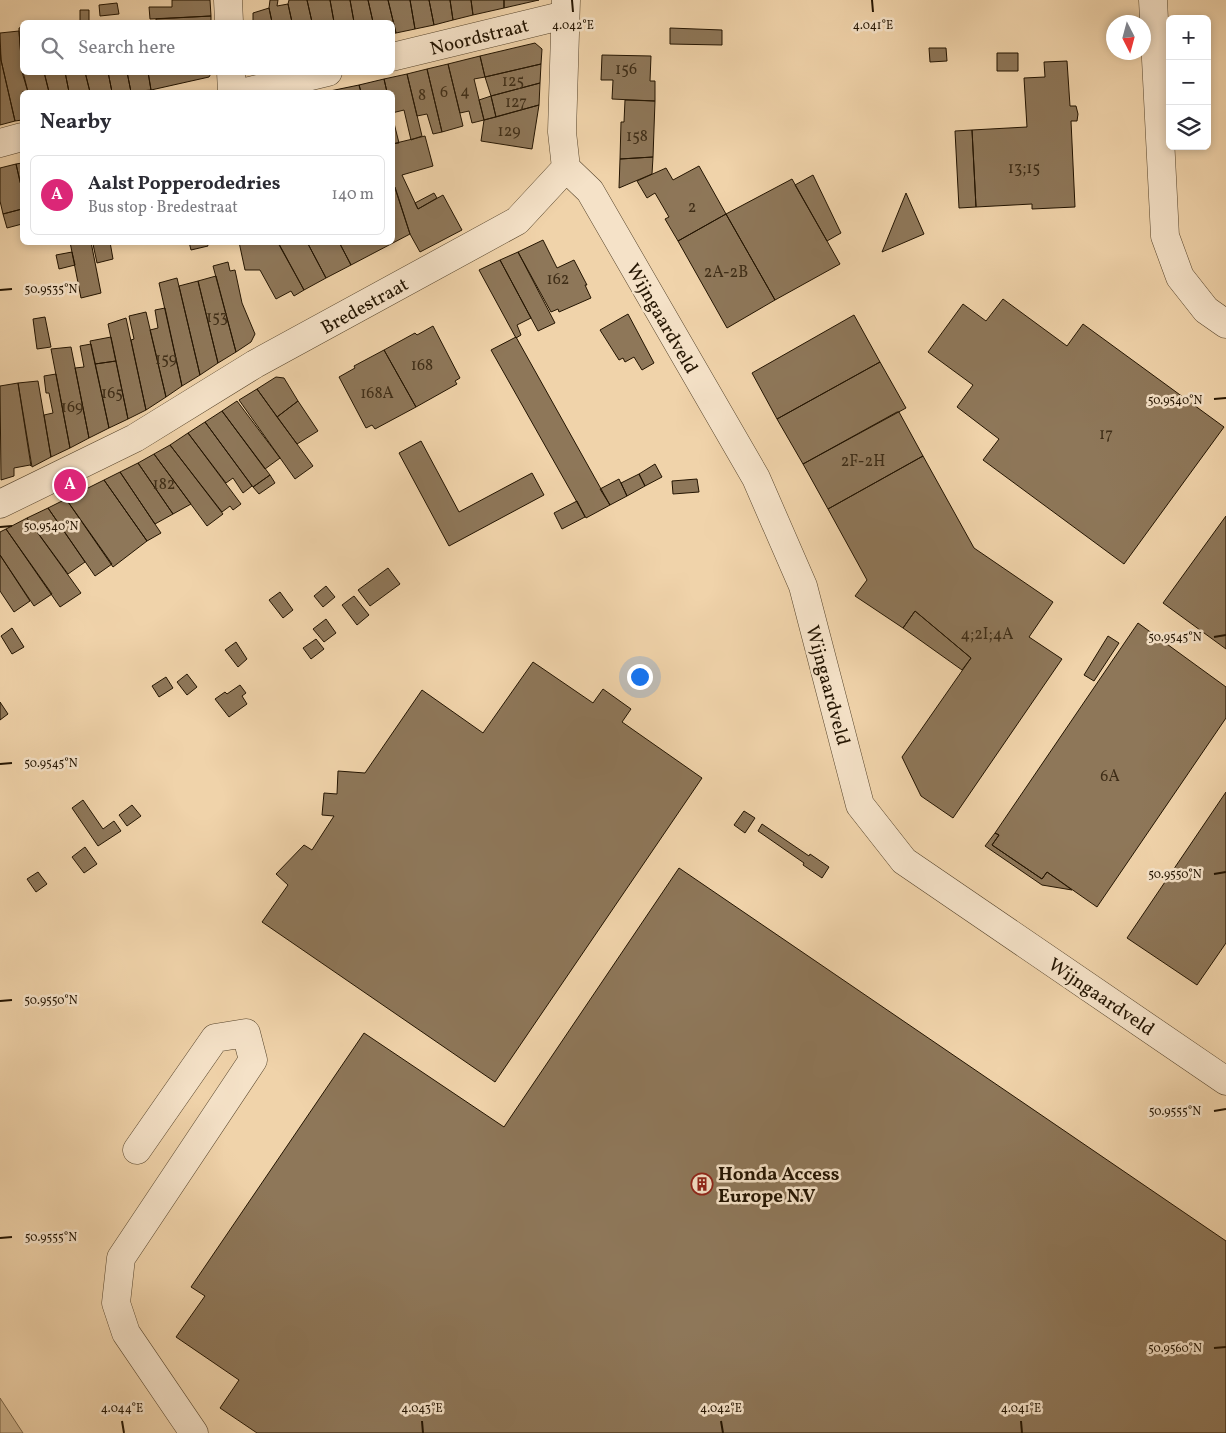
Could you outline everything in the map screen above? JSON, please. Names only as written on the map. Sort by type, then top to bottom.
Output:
[{"type":"street","points":[[228,0],[229,20]]},
{"type":"street","points":[[1153,0],[1165,236],[1180,277],[1206,310],[1226,324]]},
{"type":"street","points":[[565,7],[562,132],[566,168]]},
{"type":"street","name":"Noordstraat","points":[[395,56],[565,7]]},
{"type":"street","points":[[231,75],[232,90]]},
{"type":"street","points":[[253,90],[316,75]]},
{"type":"street","points":[[0,143],[20,138]]},
{"type":"street","name":"Bredestraat","points":[[0,504],[135,438],[255,364],[517,221],[566,168]]},
{"type":"street","name":"Wijngaardveld","points":[[566,168],[590,191],[756,478],[803,586],[860,806],[904,861],[1226,1081]]},
{"type":"street","points":[[137,1150],[215,1038],[246,1033],[253,1060],[121,1258],[116,1303],[126,1333],[194,1433]]},
{"type":"shaded area","points":[[0,1398],[23,1433],[0,1433]]},
{"type":"building","points":[[172,0],[210,0],[211,16],[150,19],[149,7],[172,7]]},
{"type":"building","points":[[270,0],[278,0],[277,6],[288,4],[292,20],[272,20],[269,8]]},
{"type":"building","points":[[289,0],[307,0],[312,20],[292,20]]},
{"type":"building","points":[[307,0],[330,0],[334,20],[312,20]]},
{"type":"building","points":[[330,0],[350,0],[354,20],[334,20]]},
{"type":"building","points":[[350,0],[368,0],[373,20],[354,20]]},
{"type":"building","points":[[368,0],[388,0],[393,20],[373,20]]},
{"type":"building","points":[[388,0],[410,0],[415,29],[396,33],[395,20],[393,20]]},
{"type":"building","points":[[410,0],[429,0],[434,25],[415,29]]},
{"type":"building","points":[[429,0],[450,0],[453,20],[434,25]]},
{"type":"building","points":[[450,0],[471,0],[473,15],[453,20]]},
{"type":"building","points":[[471,0],[504,0],[504,8],[473,15]]},
{"type":"building","points":[[504,0],[539,0],[504,8]]},
{"type":"building","points":[[117,3],[119,14],[100,16],[99,5]]},
{"type":"building","points":[[269,8],[272,20],[253,20],[253,13]]},
{"type":"building","points":[[80,10],[89,10],[89,20],[80,20]]},
{"type":"building","points":[[211,16],[211,20],[156,19]]},
{"type":"building","points":[[670,28],[722,30],[722,45],[670,44]]},
{"type":"building","points":[[19,31],[20,75],[23,75],[27,90],[20,90],[20,120],[15,121],[1,60],[0,33]]},
{"type":"building","points":[[535,43],[542,49],[541,64],[485,77],[480,56]]},
{"type":"building","points":[[0,48],[15,121],[0,125]]},
{"type":"building","points":[[929,48],[946,48],[947,61],[930,62]]},
{"type":"building","points":[[997,53],[1018,53],[1018,71],[997,71]]},
{"type":"building","points":[[602,55],[651,56],[650,81],[655,81],[655,101],[612,99],[613,80],[601,80]]},
{"type":"building","points":[[480,56],[485,77],[474,79],[484,120],[472,123],[469,111],[460,113],[448,64]]},
{"type":"building","points":[[1067,61],[1070,106],[1076,106],[1078,114],[1077,121],[1071,121],[1075,207],[1032,209],[1032,204],[976,207],[972,130],[1027,127],[1024,78],[1045,77],[1044,62]]},
{"type":"building","points":[[448,64],[463,126],[442,132],[427,69]]},
{"type":"building","points":[[541,64],[540,83],[491,96],[485,77]]},
{"type":"building","points":[[427,69],[442,132],[433,134],[427,114],[417,116],[407,74]]},
{"type":"building","points":[[407,74],[422,136],[411,140],[404,110],[395,112],[395,90],[387,90],[384,79]]},
{"type":"building","points":[[24,75],[45,75],[48,90],[28,90]]},
{"type":"building","points":[[45,75],[66,75],[69,90],[48,90]]},
{"type":"building","points":[[66,75],[86,75],[90,90],[69,90]]},
{"type":"building","points":[[86,75],[109,75],[112,90],[90,90]]},
{"type":"building","points":[[109,75],[128,75],[131,90],[112,90]]},
{"type":"building","points":[[128,75],[148,75],[151,90],[131,90]]},
{"type":"building","points":[[148,75],[210,75],[209,77],[151,90]]},
{"type":"building","points":[[384,79],[387,90],[360,90],[359,85]]},
{"type":"building","points":[[540,83],[539,105],[496,117],[491,96]]},
{"type":"building","points":[[359,85],[360,90],[335,90]]},
{"type":"building","points":[[491,96],[496,117],[484,120],[479,100]]},
{"type":"building","points":[[625,100],[655,101],[653,157],[620,159],[621,122],[624,122]]},
{"type":"building","points":[[539,105],[532,149],[481,141],[484,120]]},
{"type":"building","points":[[395,127],[399,143],[395,144]]},
{"type":"building","points":[[972,130],[976,207],[959,208],[955,131]]},
{"type":"building","points":[[425,136],[433,166],[402,175],[418,209],[443,195],[462,230],[420,252],[410,234],[395,188],[395,143]]},
{"type":"building","points":[[653,157],[652,174],[619,188],[620,159]]},
{"type":"building","points":[[20,163],[20,181],[16,164]]},
{"type":"building","points":[[16,164],[20,181],[20,210],[3,214],[0,201],[0,168]]},
{"type":"building","points":[[699,166],[726,214],[678,241],[665,219],[669,217],[655,193],[647,198],[637,181],[666,168],[673,180]]},
{"type":"building","points":[[813,175],[841,233],[827,241],[795,185]]},
{"type":"building","points":[[792,179],[840,264],[775,300],[726,214]]},
{"type":"building","points":[[395,187],[410,234],[395,242]]},
{"type":"building","points":[[434,193],[437,198],[418,209],[415,203]]},
{"type":"building","points":[[906,193],[924,234],[882,252]]},
{"type":"building","points":[[20,210],[20,225],[7,228],[3,214]]},
{"type":"building","points":[[726,214],[775,300],[727,328],[678,241]]},
{"type":"building","points":[[543,240],[557,268],[574,260],[587,285],[585,285],[591,298],[559,312],[558,309],[551,312],[518,252]]},
{"type":"building","points":[[71,245],[92,245],[101,293],[81,298]]},
{"type":"building","points":[[93,245],[111,245],[113,259],[97,263]]},
{"type":"building","points":[[190,245],[208,245],[208,246],[191,250]]},
{"type":"building","points":[[240,245],[280,245],[304,290],[294,296],[291,291],[276,299],[260,270],[245,270]]},
{"type":"building","points":[[279,245],[309,245],[326,278],[304,290]]},
{"type":"building","points":[[309,245],[341,245],[351,265],[326,278]]},
{"type":"building","points":[[341,245],[389,245],[351,265]]},
{"type":"building","points":[[72,252],[75,265],[59,269],[56,255]]},
{"type":"building","points":[[518,252],[555,323],[538,331],[500,260]]},
{"type":"building","points":[[500,260],[531,318],[517,325],[521,335],[516,338],[479,270]]},
{"type":"building","points":[[228,262],[230,271],[235,270],[242,303],[255,334],[251,342],[236,352],[213,266]]},
{"type":"building","points":[[216,276],[236,352],[218,363],[198,281]]},
{"type":"building","points":[[177,278],[200,375],[182,386],[159,283]]},
{"type":"building","points":[[198,281],[218,363],[200,375],[179,286]]},
{"type":"building","points":[[1003,299],[1067,346],[1083,324],[1224,427],[1124,564],[983,460],[999,439],[957,407],[973,385],[928,352],[963,304],[986,321]]},
{"type":"building","points":[[165,308],[182,386],[166,397],[150,330],[158,328],[155,310]]},
{"type":"building","points":[[146,312],[166,397],[146,410],[131,340],[134,339],[129,316]]},
{"type":"building","points":[[628,314],[654,363],[642,370],[634,357],[625,362],[623,358],[619,360],[600,330]]},
{"type":"building","points":[[854,315],[880,362],[777,419],[752,373]]},
{"type":"building","points":[[45,317],[51,347],[37,349],[33,319]]},
{"type":"building","points":[[126,318],[146,410],[128,419],[108,324]]},
{"type":"building","points":[[433,326],[460,378],[455,381],[457,384],[416,407],[384,350],[415,333],[417,335]]},
{"type":"building","points":[[111,337],[116,361],[95,364],[90,341]]},
{"type":"building","points":[[516,337],[610,505],[586,518],[491,350]]},
{"type":"building","points":[[91,344],[109,428],[89,438],[75,368],[84,367],[80,346]]},
{"type":"building","points":[[71,347],[89,438],[70,448],[51,349]]},
{"type":"building","points":[[384,350],[416,407],[375,429],[372,425],[366,428],[339,377],[355,368],[354,366]]},
{"type":"building","points":[[116,361],[128,419],[109,428],[95,364]]},
{"type":"building","points":[[880,362],[906,408],[803,464],[777,419]]},
{"type":"building","points":[[56,374],[70,448],[51,457],[44,415],[53,413],[49,393],[46,393],[44,376]]},
{"type":"building","points":[[276,377],[284,378],[298,401],[277,417],[257,389]]},
{"type":"building","points":[[38,381],[51,457],[32,467],[18,383]]},
{"type":"building","points":[[18,383],[31,466],[14,468],[14,476],[1,480],[0,386]]},
{"type":"building","points":[[257,389],[313,466],[295,479],[239,400]]},
{"type":"building","points":[[237,401],[280,458],[265,469],[222,411]]},
{"type":"building","points":[[298,401],[318,431],[297,444],[277,417]]},
{"type":"building","points":[[222,411],[270,475],[253,487],[205,422]]},
{"type":"building","points":[[899,412],[923,456],[828,509],[803,464]]},
{"type":"building","points":[[205,422],[252,486],[243,493],[233,478],[226,483],[188,433]]},
{"type":"building","points":[[188,433],[241,504],[233,510],[230,506],[222,512],[170,445]]},
{"type":"building","points":[[421,441],[459,512],[532,473],[544,495],[449,546],[399,453]]},
{"type":"building","points":[[170,445],[223,514],[207,526],[154,454]]},
{"type":"building","points":[[154,454],[191,504],[173,514],[138,463]]},
{"type":"building","points":[[923,456],[974,548],[1053,602],[1029,637],[1062,659],[953,818],[921,796],[902,757],[971,658],[915,611],[903,628],[855,596],[867,580],[828,509]]},
{"type":"building","points":[[138,463],[173,514],[155,524],[120,472]]},
{"type":"building","points":[[655,464],[662,477],[645,486],[639,474]]},
{"type":"building","points":[[120,472],[161,533],[147,541],[104,480]]},
{"type":"building","points":[[639,474],[645,486],[627,496],[621,483]]},
{"type":"building","points":[[270,475],[275,483],[259,494],[253,487]]},
{"type":"building","points":[[619,479],[627,496],[610,505],[600,489]]},
{"type":"building","points":[[697,479],[699,492],[673,494],[672,481]]},
{"type":"building","points":[[104,480],[147,541],[113,567],[66,499]]},
{"type":"building","points":[[66,499],[112,564],[95,576],[48,508]]},
{"type":"building","points":[[577,501],[585,517],[562,529],[554,513]]},
{"type":"building","points":[[48,508],[85,562],[68,574],[27,518]]},
{"type":"building","points":[[1226,516],[1226,649],[1163,603]]},
{"type":"building","points":[[27,518],[81,593],[60,607],[6,529]]},
{"type":"building","points":[[6,529],[52,594],[34,606],[0,555],[0,532]]},
{"type":"building","points":[[0,555],[30,601],[14,612],[0,591]]},
{"type":"building","points":[[388,568],[400,584],[370,606],[358,590]]},
{"type":"building","points":[[326,586],[335,597],[323,607],[314,596]]},
{"type":"building","points":[[280,592],[293,610],[283,618],[269,600]]},
{"type":"building","points":[[354,596],[369,615],[357,625],[342,605]]},
{"type":"building","points":[[915,611],[971,658],[962,670],[903,628]]},
{"type":"building","points":[[326,619],[336,633],[324,642],[313,629]]},
{"type":"building","points":[[1138,623],[1226,687],[1226,718],[1097,907],[1047,872],[1042,879],[992,845],[999,835],[995,833]]},
{"type":"building","points":[[12,628],[24,647],[12,654],[1,636]]},
{"type":"building","points":[[1108,636],[1119,643],[1094,681],[1084,675]]},
{"type":"building","points":[[316,639],[324,649],[311,659],[303,648]]},
{"type":"building","points":[[236,642],[247,659],[238,667],[225,650]]},
{"type":"building","points":[[533,662],[593,703],[603,689],[631,709],[622,722],[702,778],[495,1082],[262,922],[288,885],[276,874],[304,845],[312,850],[334,816],[322,815],[324,793],[337,794],[338,771],[365,773],[422,690],[483,733]]},
{"type":"building","points":[[187,674],[197,687],[187,695],[177,682]]},
{"type":"building","points":[[166,677],[173,688],[159,697],[152,686]]},
{"type":"building","points":[[240,685],[246,693],[242,696],[247,704],[229,717],[215,699],[225,692],[227,694]]},
{"type":"building","points":[[0,702],[8,714],[0,720]]},
{"type":"building","points":[[1226,792],[1226,943],[1197,985],[1127,938]]},
{"type":"building","points":[[83,800],[103,829],[114,821],[121,831],[98,846],[72,808]]},
{"type":"building","points":[[132,805],[141,816],[127,826],[119,815]]},
{"type":"building","points":[[744,811],[755,818],[745,833],[734,825]]},
{"type":"building","points":[[762,824],[809,856],[810,854],[829,867],[822,878],[758,831]]},
{"type":"building","points":[[995,833],[999,835],[992,845],[1042,879],[1047,872],[1072,890],[1042,885],[985,846]]},
{"type":"building","points":[[85,847],[97,864],[84,873],[72,857]]},
{"type":"building","name":"Honda Access Europe N.V","points":[[679,868],[1226,1241],[1226,1433],[257,1433],[220,1408],[239,1380],[176,1337],[205,1296],[191,1287],[364,1033],[504,1127]]},
{"type":"building","points":[[38,872],[47,884],[36,892],[27,879]]},
{"type":"place","name":"Aalst Popperodedries","points":[[70,485]]},
{"type":"place","name":"Honda Access Europe N.V","points":[[702,1184]]}]
